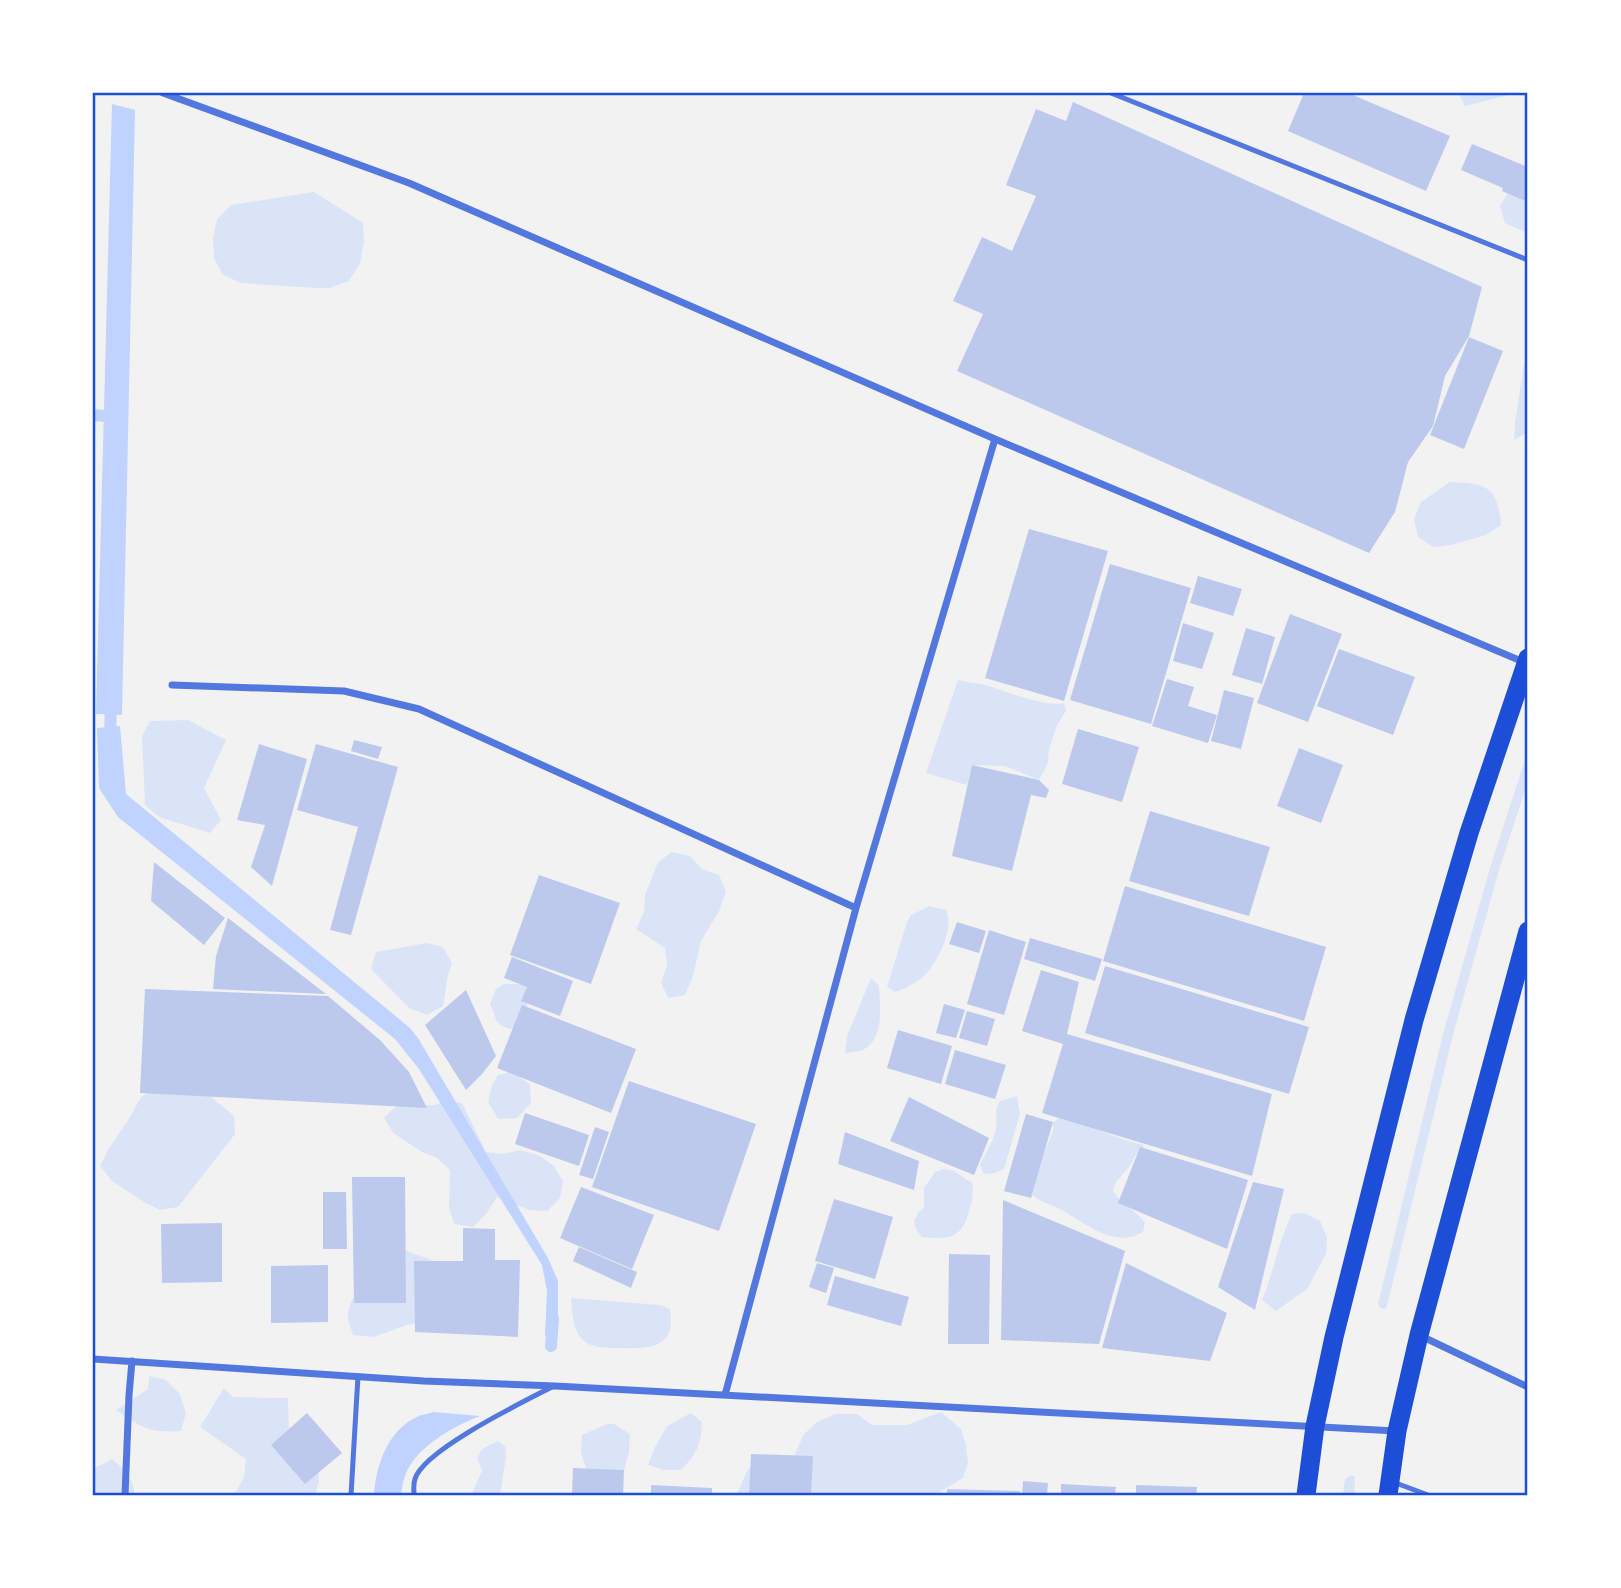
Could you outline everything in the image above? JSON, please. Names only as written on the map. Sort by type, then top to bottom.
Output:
[{"type":"highway","points":[[1306,1495],[1315,1426],[1334,1337],[1415,1020],[1469,833],[1527,660]]},
{"type":"highway","points":[[1389,1488],[1397,1431],[1419,1335],[1528,931]]},
{"type":"street","points":[[163,93],[409,183],[995,439],[1527,660]]},
{"type":"street","points":[[725,1395],[856,908],[995,439]]},
{"type":"street","points":[[172,685],[344,691],[419,709],[856,908]]},
{"type":"street","points":[[1419,1335],[1528,1387]]},
{"type":"street","points":[[93,1359],[424,1381],[1397,1431]]},
{"type":"street","points":[[125,1495],[132,1361]]},
{"type":"lane","points":[[1111,93],[1528,260]]},
{"type":"lane","points":[[351,1495],[358,1376]]},
{"type":"lane","points":[[414,1495],[415,1478],[428,1460],[481,1424],[555,1386]]},
{"type":"lane","points":[[1389,1488],[1429,1495]]},
{"type":"shaded area","points":[[1458,93],[1517,93],[1465,106]]},
{"type":"shaded area","points":[[1527,184],[1528,233],[1505,223],[1500,206],[1511,188]]},
{"type":"shaded area","points":[[314,192],[363,223],[364,242],[360,263],[349,281],[330,288],[314,288],[241,283],[223,275],[214,258],[213,238],[217,219],[231,205]]},
{"type":"shaded area","points":[[1528,339],[1528,432],[1514,440],[1515,422]]},
{"type":"shaded area","points":[[1450,482],[1473,484],[1488,490],[1497,502],[1501,525],[1486,535],[1433,547],[1418,537],[1414,519],[1421,502]]},
{"type":"shaded area","points":[[958,680],[981,684],[1034,701],[1064,703],[1066,711],[1057,725],[1048,763],[1039,780],[1005,766],[972,765],[967,785],[926,773]]},
{"type":"shaded area","points":[[188,720],[226,740],[204,788],[221,820],[210,833],[159,817],[145,805],[142,736],[150,721]]},
{"type":"shaded area","points":[[1528,750],[1528,781],[1499,870],[1453,1035],[1387,1306],[1386,1309],[1380,1308],[1378,1304],[1443,1034],[1490,868]]},
{"type":"shaded area","points":[[672,852],[690,856],[702,869],[719,875],[726,892],[719,911],[701,941],[693,976],[685,995],[668,998],[661,982],[667,965],[665,948],[636,929],[644,912],[645,895],[658,862]]},
{"type":"shaded area","points":[[929,906],[946,910],[948,926],[944,944],[924,976],[895,992],[887,987],[907,922],[911,915]]},
{"type":"shaded area","points":[[427,943],[443,947],[452,963],[443,1006],[427,1015],[409,1008],[371,969],[376,952]]},
{"type":"shaded area","points":[[871,978],[879,986],[878,1030],[870,1045],[863,1050],[845,1053],[847,1036]]},
{"type":"shaded area","points":[[504,984],[528,984],[526,988],[533,992],[523,1016],[511,1029],[498,1023],[490,1004],[496,989]]},
{"type":"shaded area","points":[[512,1072],[530,1084],[531,1103],[517,1118],[498,1119],[488,1102],[492,1085],[498,1075]]},
{"type":"shaded area","points":[[156,1088],[193,1088],[211,1097],[234,1116],[235,1134],[178,1207],[160,1210],[112,1181],[100,1166],[141,1097]]},
{"type":"shaded area","points":[[1017,1096],[1020,1114],[1004,1169],[984,1174],[980,1165],[995,1133],[998,1105],[1000,1101]]},
{"type":"shaded area","points":[[447,1101],[462,1103],[486,1152],[503,1154],[520,1150],[538,1155],[553,1165],[563,1181],[560,1198],[547,1211],[529,1210],[497,1197],[473,1227],[454,1224],[449,1207],[450,1170],[437,1158],[422,1152],[393,1133],[384,1118],[397,1105],[434,1105]]},
{"type":"shaded area","points":[[1060,1118],[1142,1144],[1145,1149],[1140,1148],[1113,1190],[1145,1223],[1143,1232],[1122,1238],[1101,1233],[1032,1195],[1053,1131],[1053,1122]]},
{"type":"shaded area","points":[[944,1169],[954,1171],[972,1183],[973,1191],[966,1220],[953,1236],[922,1237],[914,1221],[924,1207],[924,1188],[935,1172]]},
{"type":"shaded area","points":[[1304,1213],[1320,1221],[1327,1237],[1326,1254],[1307,1289],[1276,1311],[1262,1300],[1292,1214]]},
{"type":"shaded area","points":[[404,1250],[454,1268],[430,1321],[410,1324],[373,1337],[353,1335],[348,1318],[354,1297],[368,1279]]},
{"type":"shaded area","points":[[571,1298],[660,1305],[670,1309],[669,1333],[664,1340],[649,1347],[594,1346],[585,1342],[576,1330]]},
{"type":"shaded area","points":[[149,1376],[166,1380],[180,1394],[186,1413],[181,1431],[146,1428],[116,1410],[148,1389]]},
{"type":"shaded area","points":[[224,1388],[233,1397],[288,1398],[289,1434],[318,1462],[319,1481],[315,1495],[234,1495],[244,1477],[246,1459],[200,1427]]},
{"type":"shaded area","points":[[941,1412],[961,1429],[968,1463],[963,1478],[935,1495],[781,1495],[788,1470],[804,1434],[817,1422],[835,1414],[857,1414],[872,1425],[907,1425]]},
{"type":"shaded area","points":[[691,1413],[702,1422],[701,1437],[691,1459],[681,1470],[664,1470],[648,1465],[667,1426]]},
{"type":"shaded area","points":[[607,1424],[614,1424],[630,1434],[629,1452],[624,1470],[602,1474],[586,1469],[581,1452],[582,1435]]},
{"type":"shaded area","points":[[498,1441],[505,1446],[506,1457],[500,1495],[472,1495],[482,1471],[477,1458],[482,1449]]},
{"type":"shaded area","points":[[112,1459],[128,1475],[135,1495],[93,1495],[93,1469]]},
{"type":"shaded area","points":[[760,1464],[758,1495],[737,1495],[751,1466]]},
{"type":"shaded area","points":[[1350,1475],[1355,1477],[1354,1495],[1343,1495],[1345,1479]]},
{"type":"water","points":[[112,104],[135,110],[122,715],[96,714]]},
{"type":"water","points":[[120,726],[126,794],[410,1028],[418,1038],[548,1258],[558,1281],[558,1335],[545,1336],[547,1291],[542,1265],[419,1069],[395,1039],[118,817],[99,788],[97,728]]},
{"type":"water","points":[[433,1412],[480,1416],[448,1431],[419,1454],[406,1473],[401,1495],[374,1495],[377,1472],[391,1439],[407,1423]]},
{"type":"building","points":[[1304,93],[1348,93],[1450,136],[1426,191],[1288,131]]},
{"type":"building","points":[[1073,102],[1482,287],[1469,336],[1445,376],[1433,426],[1408,462],[1395,512],[1369,553],[957,371],[983,314],[953,301],[982,237],[1012,251],[1036,196],[1006,185],[1036,109],[1066,121]]},
{"type":"building","points":[[1472,144],[1528,167],[1528,202],[1461,170]]},
{"type":"building","points":[[1469,337],[1503,351],[1464,449],[1430,435]]},
{"type":"building","points":[[1029,529],[1108,551],[1064,701],[985,678]]},
{"type":"building","points":[[1110,564],[1191,588],[1151,724],[1070,700]]},
{"type":"building","points":[[1198,576],[1242,589],[1233,616],[1190,603]]},
{"type":"building","points":[[1290,614],[1342,634],[1308,722],[1257,703]]},
{"type":"building","points":[[1183,623],[1214,633],[1202,669],[1173,661]]},
{"type":"building","points":[[1246,628],[1275,637],[1262,684],[1232,675]]},
{"type":"building","points":[[1339,649],[1415,677],[1393,735],[1317,706]]},
{"type":"building","points":[[1167,679],[1194,687],[1188,706],[1217,715],[1208,743],[1152,726]]},
{"type":"building","points":[[1224,690],[1254,698],[1241,749],[1211,741]]},
{"type":"building","points":[[1078,729],[1139,747],[1122,802],[1062,784]]},
{"type":"building","points":[[354,740],[382,747],[378,759],[351,751]]},
{"type":"building","points":[[259,744],[307,759],[272,886],[251,867],[265,825],[237,820]]},
{"type":"building","points":[[316,744],[398,767],[351,935],[330,930],[358,827],[297,810]]},
{"type":"building","points":[[1299,748],[1343,765],[1321,823],[1277,806]]},
{"type":"building","points":[[972,765],[1039,780],[1049,790],[1046,798],[1031,795],[1012,871],[952,856]]},
{"type":"building","points":[[1150,811],[1270,847],[1249,916],[1129,881]]},
{"type":"building","points":[[154,862],[225,918],[204,945],[151,901]]},
{"type":"building","points":[[539,875],[620,903],[591,984],[510,955]]},
{"type":"building","points":[[1125,886],[1326,947],[1304,1021],[1103,961]]},
{"type":"building","points":[[228,918],[326,994],[213,989],[216,956]]},
{"type":"building","points":[[957,922],[986,931],[979,953],[949,944]]},
{"type":"building","points":[[989,930],[1026,942],[1004,1015],[967,1004]]},
{"type":"building","points":[[1030,938],[1102,959],[1095,981],[1024,959]]},
{"type":"building","points":[[512,957],[573,981],[560,1016],[521,1001],[527,987],[504,978]]},
{"type":"building","points":[[1105,966],[1309,1027],[1289,1094],[1085,1033]]},
{"type":"building","points":[[1041,970],[1079,982],[1067,1034],[1272,1094],[1252,1176],[1042,1113],[1063,1044],[1022,1031]]},
{"type":"building","points":[[145,989],[328,996],[380,1040],[409,1072],[427,1108],[140,1093]]},
{"type":"building","points":[[466,990],[496,1056],[466,1090],[425,1025]]},
{"type":"building","points":[[944,1004],[965,1010],[956,1038],[936,1033]]},
{"type":"building","points":[[522,1005],[636,1049],[611,1113],[497,1068]]},
{"type":"building","points":[[967,1011],[995,1019],[987,1046],[959,1038]]},
{"type":"building","points":[[898,1030],[952,1046],[941,1084],[887,1068]]},
{"type":"building","points":[[955,1050],[1006,1065],[995,1099],[945,1084]]},
{"type":"building","points":[[629,1081],[756,1124],[719,1231],[592,1187]]},
{"type":"building","points":[[909,1097],[989,1138],[974,1175],[890,1141]]},
{"type":"building","points":[[525,1113],[589,1135],[579,1166],[515,1144]]},
{"type":"building","points":[[1026,1114],[1053,1122],[1031,1198],[1004,1191]]},
{"type":"building","points":[[595,1127],[609,1132],[593,1179],[579,1175]]},
{"type":"building","points":[[845,1132],[919,1161],[914,1190],[838,1164]]},
{"type":"building","points":[[1140,1147],[1248,1180],[1227,1249],[1118,1203]]},
{"type":"building","points":[[352,1177],[405,1177],[406,1303],[354,1303]]},
{"type":"building","points":[[1253,1182],[1284,1189],[1255,1310],[1218,1287]]},
{"type":"building","points":[[581,1187],[654,1215],[632,1269],[560,1238]]},
{"type":"building","points":[[323,1192],[346,1192],[347,1249],[323,1249]]},
{"type":"building","points":[[834,1199],[893,1217],[875,1279],[815,1261]]},
{"type":"building","points":[[1003,1200],[1125,1251],[1099,1344],[1001,1340]]},
{"type":"building","points":[[222,1223],[222,1282],[162,1283],[161,1224]]},
{"type":"building","points":[[463,1228],[495,1229],[495,1260],[520,1260],[518,1337],[415,1332],[414,1261],[463,1261]]},
{"type":"building","points":[[579,1247],[637,1272],[631,1288],[573,1261]]},
{"type":"building","points":[[949,1254],[990,1255],[989,1344],[948,1344]]},
{"type":"building","points":[[817,1263],[834,1268],[826,1293],[809,1287]]},
{"type":"building","points":[[1126,1263],[1227,1313],[1210,1361],[1102,1348]]},
{"type":"building","points":[[328,1265],[328,1322],[271,1323],[271,1266]]},
{"type":"building","points":[[835,1276],[909,1297],[901,1326],[827,1305]]},
{"type":"building","points":[[307,1413],[342,1453],[305,1484],[271,1445]]},
{"type":"building","points":[[751,1454],[813,1456],[811,1495],[749,1495]]},
{"type":"building","points":[[573,1468],[624,1470],[623,1495],[572,1495]]},
{"type":"building","points":[[1023,1481],[1048,1483],[1047,1495],[1022,1495]]},
{"type":"building","points":[[1061,1484],[1116,1487],[1115,1495],[1061,1495]]},
{"type":"building","points":[[651,1485],[712,1488],[712,1495],[651,1495]]},
{"type":"building","points":[[1136,1485],[1197,1487],[1196,1495],[1136,1495]]},
{"type":"building","points":[[947,1489],[1020,1491],[1020,1495],[947,1495]]},
{"type":"waterway","points":[[93,415],[117,417]]},
{"type":"waterway","points":[[110,742],[111,698]]},
{"type":"waterway","points":[[551,1346],[553,1319]]}]
